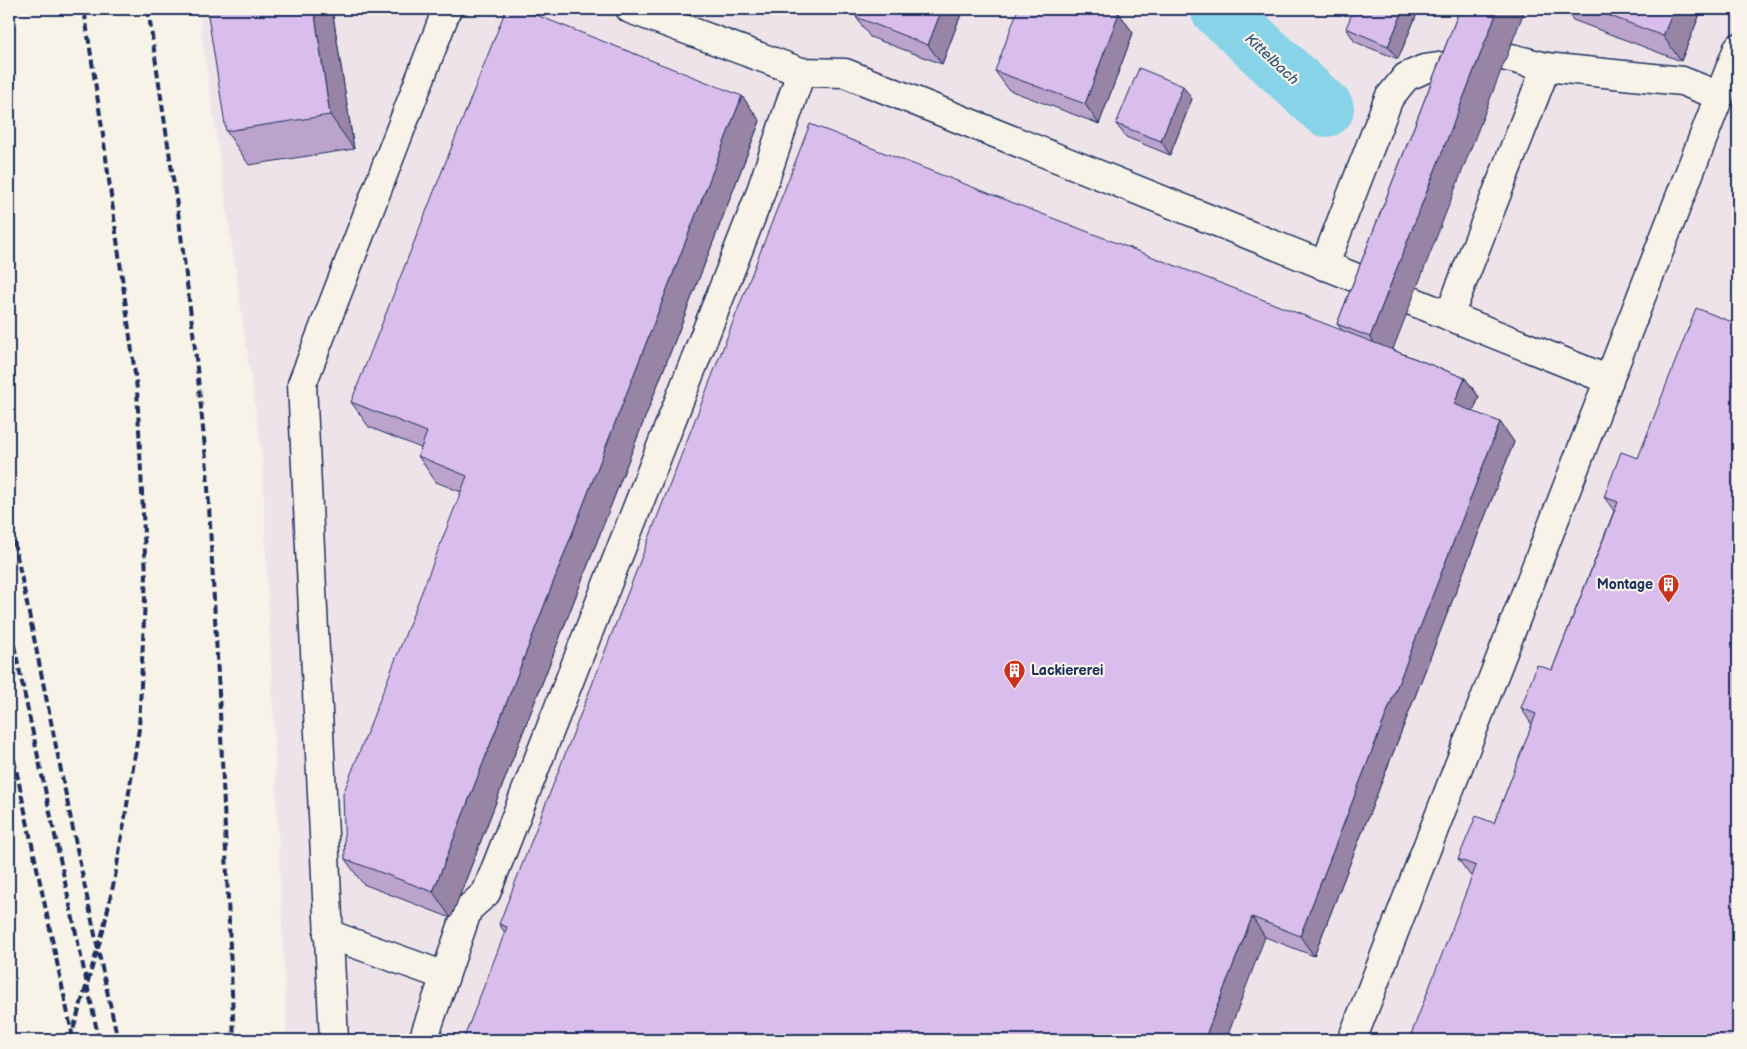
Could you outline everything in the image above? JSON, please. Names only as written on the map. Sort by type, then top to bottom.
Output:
[{"type":"lane","points":[[334,1040],[302,384],[447,9]]},
{"type":"lane","points":[[630,9],[801,72],[845,73],[1379,287]]},
{"type":"lane","points":[[1352,1040],[1737,55]]},
{"type":"lane","points":[[1507,57],[1546,67],[1682,81],[1720,96]]},
{"type":"lane","points":[[1324,266],[1389,98],[1406,77],[1424,69],[1466,63]]},
{"type":"lane","points":[[1449,316],[1546,67]]},
{"type":"lane","points":[[423,1040],[468,909],[486,893],[490,884],[759,197],[801,72]]},
{"type":"lane","points":[[1412,301],[1609,380]]},
{"type":"lane","points":[[328,934],[445,976]]},
{"type":"shaded area","points":[[198,9],[1738,9],[1738,1040],[287,1040],[262,455]]},
{"type":"building","points":[[207,9],[314,9],[330,115],[226,131]]},
{"type":"building","points":[[506,9],[521,9],[742,96],[433,892],[345,859],[343,794],[467,476],[418,456],[427,432],[351,402]]},
{"type":"building","points":[[859,9],[942,9],[928,45],[856,17]]},
{"type":"building","points":[[1018,9],[1107,9],[1119,13],[1085,104],[995,71]]},
{"type":"building","points":[[1354,9],[1404,9],[1388,46],[1346,28]]},
{"type":"building","points":[[1460,9],[1498,9],[1370,337],[1337,324]]},
{"type":"building","points":[[1592,9],[1674,9],[1663,36]]},
{"type":"building","points":[[1139,68],[1183,86],[1161,141],[1116,124]]},
{"type":"building","name":"Lackiererei","points":[[810,124],[1465,378],[1454,404],[1500,422],[1300,936],[1252,917],[1204,1040],[463,1040],[507,927],[499,924]]},
{"type":"building","name":"Montage","points":[[1738,307],[1738,1040],[1409,1040],[1476,866],[1458,859],[1476,816],[1494,823],[1536,714],[1521,708],[1537,665],[1552,670],[1618,502],[1604,497],[1621,452],[1638,458],[1696,308],[1732,322]]},
{"type":"building","points":[[1391,1034],[1406,1040],[1389,1040]]},
{"type":"waterway","name":"Kittelbach","points":[[1218,9],[1326,109]]},
{"type":"railway","points":[[70,1040],[103,931],[115,877],[127,805],[139,729],[146,575],[137,389],[84,9]]},
{"type":"railway","points":[[148,9],[179,219],[195,348],[207,469],[220,712],[234,1040]]},
{"type":"railway","points":[[9,518],[118,1040]]},
{"type":"railway","points":[[9,622],[99,1040]]},
{"type":"railway","points":[[9,736],[72,1033]]},
{"type":"place","name":"Montage","points":[[1669,603]]},
{"type":"place","name":"Lackiererei","points":[[1015,689]]}]
